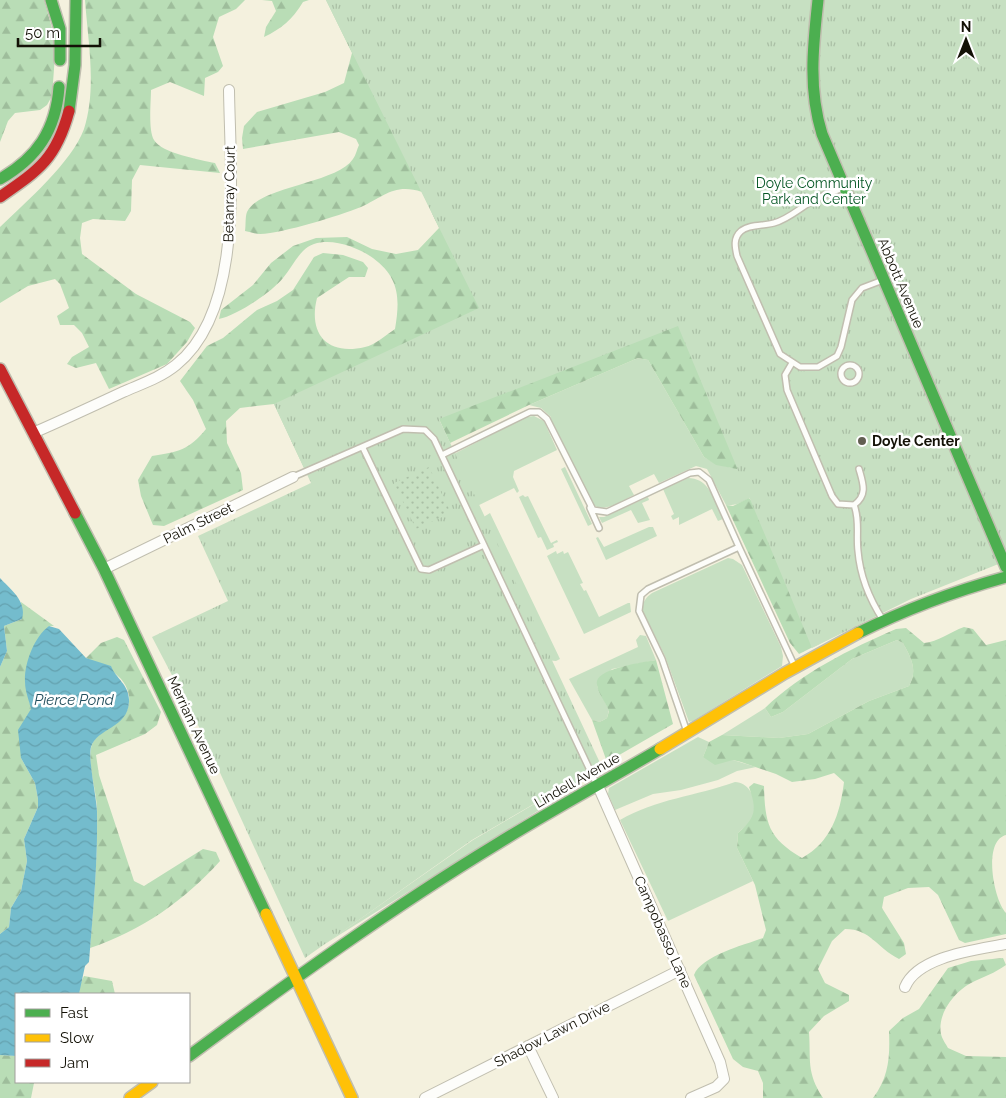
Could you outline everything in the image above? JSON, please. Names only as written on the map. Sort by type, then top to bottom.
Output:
[{"type":"main road","points":[[0,179],[21,168],[44,143],[52,129],[56,114],[60,75],[61,35],[59,19],[51,0]]},
{"type":"main road","points":[[0,197],[42,166],[63,136],[72,102],[76,0]]},
{"type":"main road","name":"Abbott Avenue","points":[[818,0],[812,76],[814,101],[821,130],[1006,567]]},
{"type":"main road","name":"Merriam Avenue","points":[[0,369],[104,569],[296,975],[352,1098]]},
{"type":"main road","name":"Lindell Avenue","points":[[190,1055],[296,975],[496,844],[598,786],[795,667],[912,606],[965,586],[1006,577]]},
{"type":"main road","points":[[130,1098],[151,1083]]},
{"type":"street","name":"Betanray Court","points":[[33,434],[163,374],[191,351],[200,336],[219,292],[228,256],[231,224],[229,90]]},
{"type":"street","name":"Palm Street","points":[[104,569],[293,477]]},
{"type":"street","name":"Campobasso Lane","points":[[598,786],[720,1062],[724,1079],[716,1087],[691,1098]]},
{"type":"street","points":[[905,987],[916,971],[932,962],[1006,944]]},
{"type":"street","name":"Shadow Lawn Drive","points":[[425,1098],[680,970]]},
{"type":"street","points":[[528,1046],[552,1098]]},
{"type":"lane","points":[[844,188],[815,199],[777,223],[743,230],[736,237],[735,248],[737,256],[780,354],[800,367],[818,367],[835,357],[842,348],[852,300],[862,288],[883,280]]},
{"type":"lane","points":[[835,357],[844,366]]},
{"type":"lane","points":[[792,363],[785,375],[787,390],[834,501],[842,506],[854,505],[862,496],[864,487],[859,469]]},
{"type":"lane","points":[[442,455],[530,412],[539,412],[547,419],[599,528]]},
{"type":"lane","points":[[293,477],[403,429],[418,428],[430,434],[442,455],[598,786]]},
{"type":"lane","points":[[363,448],[421,569],[429,570],[484,545]]},
{"type":"lane","points":[[588,503],[596,512],[607,512],[690,472],[698,472],[709,480],[795,667]]},
{"type":"lane","points":[[854,505],[858,517],[858,552],[862,574],[883,620]]},
{"type":"lane","points":[[687,732],[662,659],[638,608],[643,592],[739,546]]},
{"type":"green space","points":[[0,0],[44,0],[56,42],[52,96],[47,105],[40,110],[15,113],[8,121],[0,142]]},
{"type":"green space","points":[[85,0],[245,0],[236,9],[219,17],[213,37],[223,66],[218,72],[205,78],[204,96],[170,82],[151,90],[150,123],[152,135],[158,145],[191,158],[215,163],[220,173],[140,165],[132,180],[131,211],[125,221],[93,219],[82,223],[80,238],[82,254],[136,294],[190,322],[195,328],[187,342],[167,364],[109,389],[96,363],[76,368],[67,364],[72,357],[89,347],[82,333],[74,325],[60,325],[57,316],[69,308],[60,284],[55,279],[28,286],[0,303],[0,227],[59,168],[78,142],[84,129],[88,113],[91,81]]},
{"type":"green space","points":[[262,0],[309,0],[303,2],[286,23],[264,37],[266,27],[276,11],[272,1]]},
{"type":"green space","points":[[326,0],[813,0],[737,469],[716,465],[704,457],[648,360],[638,358],[529,405],[450,443],[439,419],[304,468],[274,404],[240,408],[226,421],[227,443],[241,473],[243,490],[164,526],[153,525],[141,496],[138,480],[152,456],[169,453],[188,446],[206,429],[193,400],[180,381],[207,346],[223,338],[257,310],[277,301],[293,290],[314,257],[323,253],[343,255],[363,262],[368,268],[365,277],[349,277],[317,298],[315,322],[318,332],[331,345],[352,349],[369,346],[395,329],[397,299],[396,290],[389,273],[373,258],[357,249],[329,242],[310,246],[303,251],[278,284],[253,303],[219,319],[221,310],[253,285],[271,263],[293,246],[316,238],[347,237],[372,249],[396,254],[418,250],[439,228],[422,192],[404,189],[390,192],[351,211],[296,227],[260,234],[245,231],[247,212],[254,203],[281,190],[315,180],[344,167],[353,159],[359,145],[356,139],[339,132],[243,149],[244,126],[257,112],[325,92],[344,83],[352,53]]},
{"type":"green space","name":"Doyle Community Park and Center","points":[[326,0],[1006,0],[1006,561],[911,599],[812,648],[678,326],[439,419],[601,765],[472,840],[305,958],[199,727],[152,637],[228,601],[198,536],[311,483],[274,404],[479,308]]},
{"type":"green space","points":[[638,358],[648,360],[704,457],[732,468],[783,469],[757,493],[734,505],[726,505],[707,469],[696,466],[659,483],[654,474],[629,486],[634,495],[614,505],[603,508],[593,505],[547,419],[551,417],[541,408],[529,405]]},
{"type":"green space","points":[[534,416],[544,421],[557,450],[514,471],[513,477],[519,491],[517,493],[514,488],[473,508],[452,455],[526,417]]},
{"type":"green space","points":[[429,467],[451,513],[416,529],[394,483]]},
{"type":"green space","points":[[565,467],[592,524],[588,526],[561,469]]},
{"type":"green space","points":[[688,478],[695,479],[707,486],[723,519],[718,521],[712,509],[679,525],[679,517],[673,520],[671,516],[674,514],[663,489]]},
{"type":"green space","points":[[523,495],[525,497],[528,496],[551,543],[557,540],[558,542],[553,544],[554,547],[547,550],[541,537],[538,538],[519,497]]},
{"type":"green space","points":[[648,497],[649,500],[642,503],[650,520],[638,523],[631,510],[602,523],[599,517],[604,517]]},
{"type":"green space","points":[[749,498],[865,621],[799,654],[790,643],[726,505],[733,506]]},
{"type":"green space","points":[[490,513],[560,659],[556,661],[545,660],[482,518]]},
{"type":"green space","points":[[649,527],[653,527],[657,536],[606,560],[596,538],[598,537],[604,547]]},
{"type":"green space","points":[[556,551],[557,554],[563,551],[564,554],[568,552],[583,583],[580,584],[584,591],[586,590],[599,617],[628,603],[630,603],[631,612],[584,634],[547,556]]},
{"type":"green space","points":[[728,558],[742,565],[781,647],[783,656],[782,666],[689,722],[665,656],[643,612],[644,603],[652,593]]},
{"type":"green space","points":[[21,602],[54,626],[49,626],[25,681],[31,709],[21,758],[35,783],[38,807],[24,839],[27,861],[21,891],[11,908],[9,927],[0,934],[0,667],[7,651],[4,626],[22,619]]},
{"type":"green space","points":[[964,627],[973,629],[986,645],[1006,640],[1006,835],[999,840],[994,848],[992,859],[994,885],[1006,913],[1006,934],[965,943],[959,940],[938,895],[929,887],[908,888],[884,897],[882,908],[904,943],[906,954],[899,959],[861,932],[845,929],[832,941],[818,969],[825,983],[849,995],[849,1001],[824,1016],[809,1032],[812,1073],[823,1098],[763,1098],[763,1083],[758,1071],[743,1067],[733,1059],[694,975],[698,968],[714,957],[763,938],[766,930],[755,885],[737,848],[738,833],[752,817],[753,813],[754,807],[749,787],[754,783],[764,786],[767,820],[775,836],[782,844],[802,858],[820,844],[832,826],[840,805],[844,782],[834,773],[815,779],[792,782],[776,774],[733,760],[715,765],[703,757],[709,742],[722,735],[779,738],[808,734],[869,701],[909,686],[912,680],[913,669],[911,659],[903,643],[897,640],[852,659],[783,712],[771,717],[765,708],[779,695],[810,673],[861,645],[896,629],[906,628],[924,643],[939,639]]},
{"type":"green space","points":[[640,635],[646,636],[656,660],[612,669],[597,686],[609,710],[607,718],[600,722],[592,720],[569,679],[638,647],[636,640]]},
{"type":"green space","points":[[117,637],[124,640],[161,712],[157,725],[145,734],[96,755],[99,775],[134,881],[144,886],[203,849],[216,852],[220,861],[192,889],[161,913],[127,933],[90,948],[97,826],[97,808],[90,755],[91,748],[99,735],[125,715],[129,696],[127,688],[119,676],[86,658],[101,643]]},
{"type":"green space","points":[[897,640],[903,643],[912,664],[913,675],[909,686],[869,701],[808,734],[779,738],[722,735],[765,708],[771,717],[783,712],[852,659]]},
{"type":"green space","points":[[656,660],[673,724],[607,762],[592,720],[600,722],[607,718],[609,711],[599,692],[597,681],[600,676],[614,669]]},
{"type":"green space","points":[[698,737],[709,742],[703,757],[733,760],[756,767],[737,771],[718,780],[681,790],[653,794],[615,810],[608,794],[609,788]]},
{"type":"green space","points":[[585,775],[581,784],[320,947],[473,840],[570,783],[574,777]]},
{"type":"green space","points":[[735,782],[741,783],[750,790],[754,801],[752,819],[738,833],[737,848],[753,881],[668,921],[620,820],[662,802]]},
{"type":"green space","points":[[1003,958],[1006,965],[971,983],[953,998],[944,1011],[940,1026],[942,1036],[948,1048],[966,1056],[1006,1057],[1006,1098],[873,1098],[882,1082],[887,1066],[889,1031],[903,1018],[919,1009],[948,968],[971,961]]},
{"type":"green space","points":[[84,976],[112,981],[115,993],[79,993],[80,984]]},
{"type":"green space","points":[[0,1055],[15,1056],[15,1083],[34,1083],[31,1098],[0,1098]]},
{"type":"water","points":[[0,578],[17,596],[23,613],[22,619],[4,626],[7,651],[0,667]]},
{"type":"water","name":"Pierce Pond","points":[[49,626],[59,629],[86,658],[111,666],[127,691],[129,702],[127,711],[118,723],[99,736],[91,747],[91,768],[97,811],[96,868],[89,962],[85,966],[79,993],[15,993],[15,1056],[0,1055],[0,934],[9,927],[11,908],[21,891],[27,861],[24,839],[38,807],[35,783],[21,758],[18,730],[31,709],[25,685],[28,659],[44,631]]},
{"type":"traffic: fast","points":[[51,0],[60,29],[60,60]]},
{"type":"traffic: fast","points":[[69,111],[75,65],[76,0]]},
{"type":"traffic: fast","points":[[818,0],[813,51],[813,84],[822,134],[1006,567]]},
{"type":"traffic: fast","points":[[0,179],[24,162],[42,141],[54,117],[59,87]]},
{"type":"traffic: fast","points":[[75,513],[104,569],[266,914]]},
{"type":"traffic: fast","points":[[858,633],[931,601],[1006,577]]},
{"type":"traffic: fast","points":[[190,1055],[302,974],[418,894],[517,832],[660,749]]},
{"type":"traffic: slow","points":[[660,749],[785,673],[858,633]]},
{"type":"traffic: slow","points":[[266,914],[352,1098]]},
{"type":"traffic: slow","points":[[130,1098],[151,1083]]},
{"type":"traffic: jam","points":[[0,197],[36,171],[44,162],[58,141],[69,111]]},
{"type":"traffic: jam","points":[[0,369],[75,513]]},
{"type":"place","name":"Doyle Center","points":[[862,441]]}]
